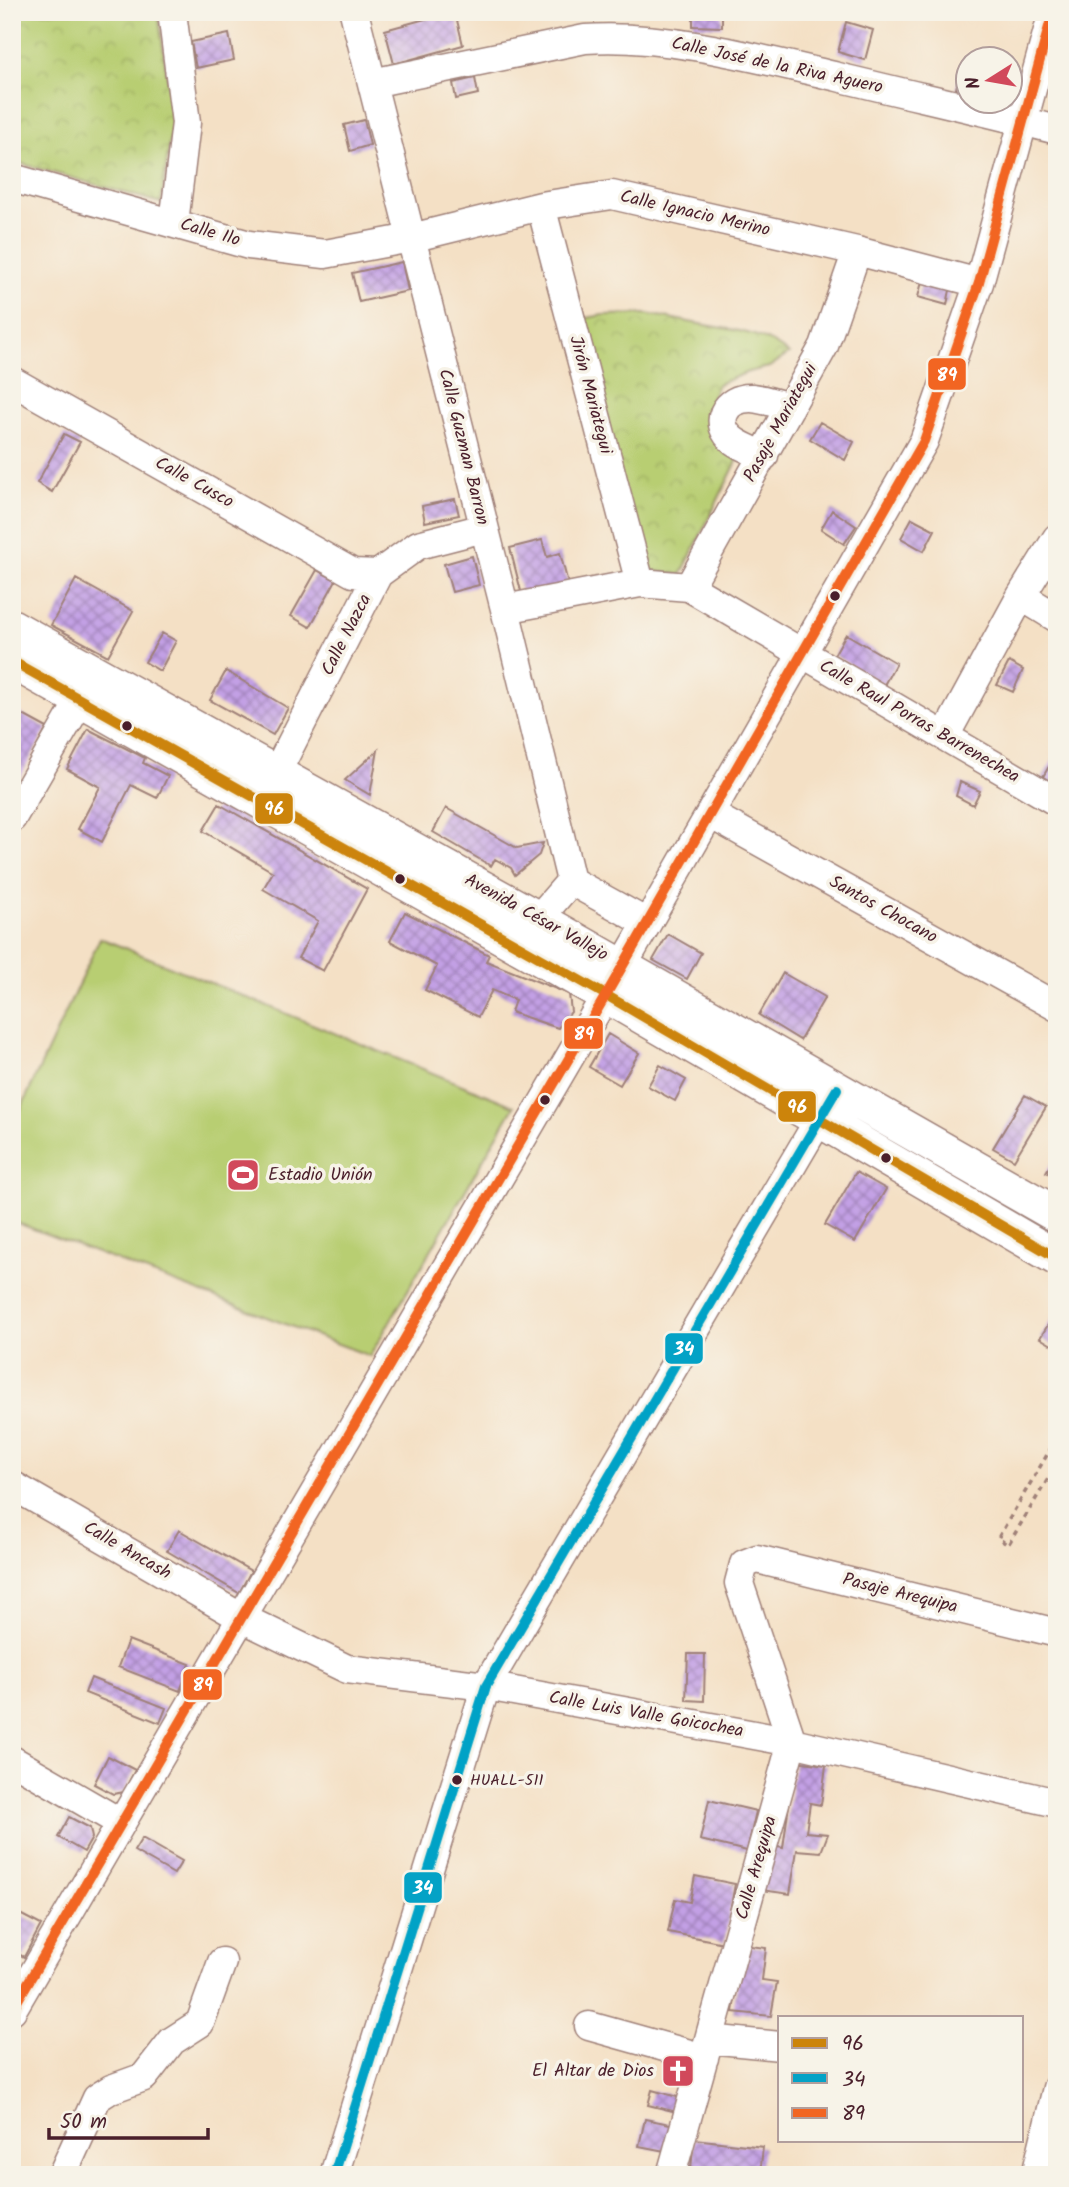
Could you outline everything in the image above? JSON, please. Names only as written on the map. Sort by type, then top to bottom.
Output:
[{"type":"main road","name":"Avenida César Vallejo","points":[[22,650],[81,699],[269,787]]},
{"type":"main road","name":"Avenida César Vallejo","points":[[22,650],[614,981],[837,1089],[1057,1215]]},
{"type":"main road","name":"Avenida César Vallejo","points":[[614,981],[819,1119],[1057,1258]]},
{"type":"street","points":[[172,12],[186,123],[174,223]]},
{"type":"street","name":"Calle Guzman Barron","points":[[354,12],[571,881]]},
{"type":"street","points":[[12,2010],[614,981],[925,441],[979,283],[1053,12]]},
{"type":"street","name":"Calle José de la Riva Aguero","points":[[372,83],[585,39],[614,37],[768,60],[1057,130]]},
{"type":"street","name":"Calle Ilo","points":[[12,178],[250,245],[326,254],[411,238]]},
{"type":"street","name":"Calle Ignacio Merino","points":[[411,238],[541,206],[612,195],[857,251],[979,283]]},
{"type":"street","name":"Jirón Mariategui","points":[[541,206],[640,583]]},
{"type":"street","name":"Pasaje Mariategui","points":[[689,587],[824,346],[857,251]]},
{"type":"street","name":"Calle Cusco","points":[[12,381],[352,573],[378,574]]},
{"type":"street","points":[[764,456],[734,441],[728,435],[723,414],[727,406],[734,401],[753,398],[790,407]]},
{"type":"street","name":"Calle Nazca","points":[[269,787],[378,574],[418,545],[484,528]]},
{"type":"street","points":[[945,736],[1021,596],[1057,538]]},
{"type":"street","name":"Calle Raul Porras Barrenechea","points":[[505,609],[640,583],[689,587],[1057,802]]},
{"type":"street","points":[[1021,596],[1057,618]]},
{"type":"street","points":[[12,818],[81,699]]},
{"type":"street","name":"Santos Chocano","points":[[710,814],[1057,1007]]},
{"type":"street","points":[[530,933],[571,881],[647,923]]},
{"type":"street","points":[[334,2175],[486,1686],[837,1089]]},
{"type":"street","name":"Calle Ancash","points":[[12,1485],[242,1618]]},
{"type":"street","name":"Pasaje Arequipa","points":[[792,1741],[739,1583],[744,1564],[757,1559],[1057,1633]]},
{"type":"street","name":"Calle Luis Valle Goicochea","points":[[242,1618],[347,1670],[486,1686],[792,1741],[1057,1803]]},
{"type":"street","name":"Calle Arequipa","points":[[671,2175],[792,1741]]},
{"type":"street","points":[[12,1760],[121,1823]]},
{"type":"street","points":[[62,2175],[97,2098],[111,2089],[144,2077],[172,2041],[200,2023],[222,1962]]},
{"type":"street","points":[[589,2026],[706,2048],[778,2046]]},
{"type":"street","points":[[1035,2175],[1057,2088]]},
{"type":"path","points":[[1057,1437],[998,1538],[1008,1545],[1057,1464]]},
{"type":"green space","points":[[12,12],[158,12],[173,118],[161,203],[12,161]]},
{"type":"green space","points":[[646,314],[749,334],[769,341],[789,354],[769,367],[718,384],[709,408],[710,425],[721,439],[740,455],[681,575],[640,569],[581,319],[603,315]]},
{"type":"green space","name":"Estadio Unión","points":[[100,938],[514,1106],[370,1356],[12,1221],[12,1128]]},
{"type":"building","points":[[455,12],[463,45],[394,64],[385,30]]},
{"type":"building","points":[[693,12],[722,12],[722,27],[693,26]]},
{"type":"building","points":[[846,22],[873,30],[865,60],[838,52]]},
{"type":"building","points":[[229,34],[234,60],[196,68],[191,42]]},
{"type":"building","points":[[475,78],[478,94],[456,99],[453,83]]},
{"type":"building","points":[[1055,100],[1057,101],[1057,116],[1052,109]]},
{"type":"building","points":[[364,120],[370,145],[350,151],[344,125]]},
{"type":"building","points":[[402,262],[408,291],[359,302],[352,273]]},
{"type":"building","points":[[923,278],[951,285],[947,305],[918,297]]},
{"type":"building","points":[[820,422],[854,442],[845,460],[810,439]]},
{"type":"building","points":[[64,434],[80,442],[52,492],[37,483]]},
{"type":"building","points":[[455,499],[459,515],[425,522],[422,506]]},
{"type":"building","points":[[832,510],[856,526],[844,544],[821,529]]},
{"type":"building","points":[[912,518],[935,530],[924,551],[901,538]]},
{"type":"building","points":[[542,540],[547,557],[560,553],[569,587],[523,599],[510,548]]},
{"type":"building","points":[[472,556],[479,585],[452,592],[444,564]]},
{"type":"building","points":[[317,570],[336,580],[310,627],[291,616]]},
{"type":"building","points":[[76,579],[133,611],[108,656],[51,625]]},
{"type":"building","points":[[162,633],[176,641],[160,671],[145,662]]},
{"type":"building","points":[[846,634],[896,663],[884,685],[834,655]]},
{"type":"building","points":[[1009,662],[1023,670],[1013,692],[997,685]]},
{"type":"building","points":[[226,671],[288,708],[273,735],[210,700]]},
{"type":"building","points":[[12,709],[47,728],[12,792]]},
{"type":"building","points":[[88,729],[145,758],[143,763],[168,776],[157,798],[131,785],[102,842],[78,829],[100,787],[67,769]]},
{"type":"building","points":[[378,750],[370,795],[345,780]]},
{"type":"building","points":[[1057,753],[1057,790],[1041,780]]},
{"type":"building","points":[[960,782],[980,791],[973,805],[956,796]]},
{"type":"building","points":[[219,804],[367,889],[323,971],[298,958],[318,921],[263,889],[273,872],[203,831]]},
{"type":"building","points":[[446,808],[517,848],[543,843],[539,855],[515,875],[511,868],[495,859],[491,866],[433,832]]},
{"type":"building","points":[[405,912],[489,955],[486,961],[569,994],[571,1012],[558,1028],[511,1012],[515,1000],[492,990],[478,1017],[425,990],[437,966],[390,941]]},
{"type":"building","points":[[668,934],[701,953],[687,979],[653,960]]},
{"type":"building","points":[[783,973],[825,997],[800,1040],[759,1015]]},
{"type":"building","points":[[608,1034],[639,1053],[620,1085],[589,1067]]},
{"type":"building","points":[[660,1065],[686,1080],[675,1101],[648,1086]]},
{"type":"building","points":[[1025,1095],[1046,1107],[1014,1160],[993,1148]]},
{"type":"building","points":[[1057,1154],[1057,1178],[1046,1172]]},
{"type":"building","points":[[856,1172],[886,1189],[855,1242],[825,1225]]},
{"type":"building","points":[[1057,1310],[1057,1348],[1040,1338]]},
{"type":"building","points":[[179,1530],[251,1571],[239,1593],[167,1551]]},
{"type":"building","points":[[128,1640],[190,1664],[180,1691],[118,1667]]},
{"type":"building","points":[[688,1654],[705,1654],[704,1701],[686,1700]]},
{"type":"building","points":[[91,1678],[166,1708],[160,1723],[85,1693]]},
{"type":"building","points":[[108,1756],[135,1770],[124,1792],[113,1794],[94,1784]]},
{"type":"building","points":[[795,1761],[826,1765],[821,1805],[810,1803],[806,1832],[828,1834],[821,1852],[797,1850],[790,1894],[761,1890],[772,1846],[783,1848]]},
{"type":"building","points":[[709,1800],[756,1811],[747,1851],[700,1840]]},
{"type":"building","points":[[69,1817],[90,1828],[92,1838],[84,1852],[58,1837]]},
{"type":"building","points":[[142,1838],[182,1861],[174,1874],[134,1851]]},
{"type":"building","points":[[695,1876],[735,1884],[724,1943],[668,1932],[675,1899],[690,1902]]},
{"type":"building","points":[[16,1912],[41,1925],[24,1957],[12,1950],[12,1919]]},
{"type":"building","points":[[743,1945],[766,1948],[762,1980],[777,1982],[771,2016],[733,2012]]},
{"type":"building","name":"El Altar de Dios","points":[[670,2062],[688,2066],[685,2080],[667,2076]]},
{"type":"building","points":[[652,2090],[681,2098],[677,2112],[648,2105]]},
{"type":"building","points":[[645,2119],[675,2125],[670,2152],[639,2146]]},
{"type":"building","points":[[694,2139],[763,2147],[760,2175],[686,2175],[688,2167],[691,2169]]},
{"type":"transit line","name":"89","points":[[12,2010],[606,995],[924,441],[979,283],[1053,12]]},
{"type":"transit line","name":"96","points":[[12,661],[606,995],[1057,1258]]},
{"type":"transit line","name":"34","points":[[334,2175],[486,1686],[837,1089]]},
{"type":"place","name":"Estadio Unión","points":[[243,1175]]},
{"type":"place","name":"HUALL-511","points":[[457,1780]]},
{"type":"place","name":"El Altar de Dios","points":[[678,2071]]}]
